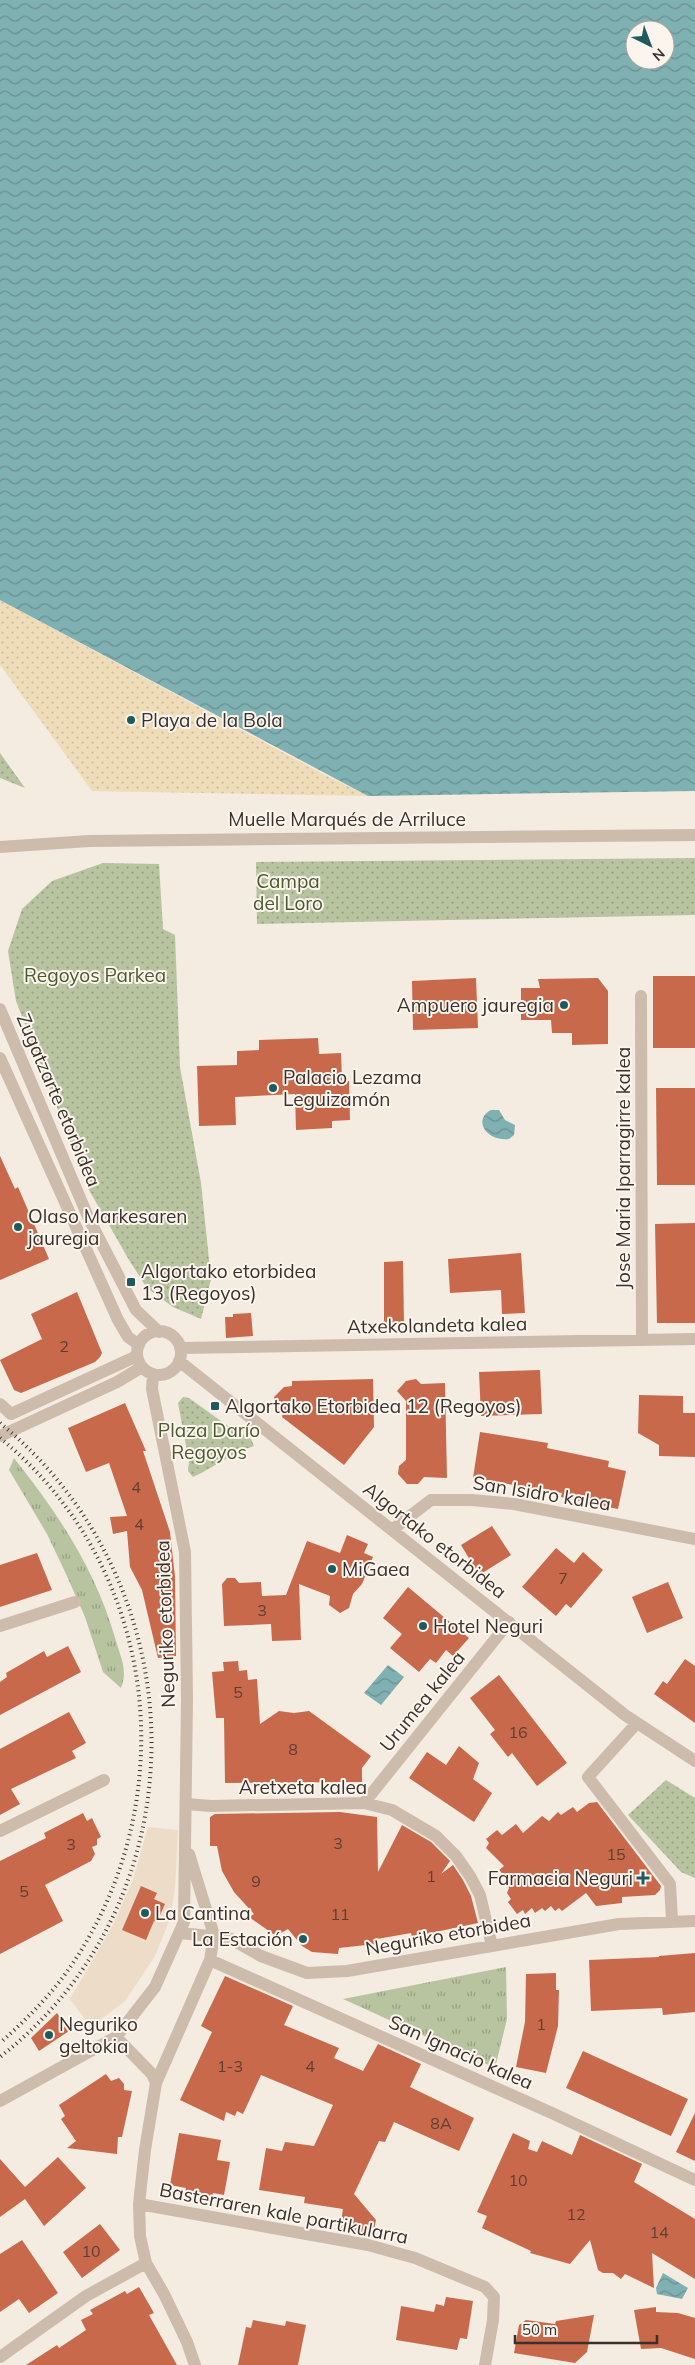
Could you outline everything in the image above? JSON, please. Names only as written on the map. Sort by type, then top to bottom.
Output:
[{"type":"street","name":"Muelle Marqués de Arriluce","points":[[0,847],[89,841],[213,838],[695,835]]},
{"type":"street","name":"Jose Maria Iparragirre kalea","points":[[641,996],[642,1340]]},
{"type":"street","name":"Zugatzarte etorbidea","points":[[0,1009],[89,1219],[136,1310],[159,1332]]},
{"type":"street","name":"Zugatzarte etorbidea","points":[[0,1058],[118,1320],[139,1356]]},
{"type":"street","points":[[0,1436],[118,1382],[139,1356],[146,1335],[159,1332],[172,1336],[179,1355],[171,1371],[166,1374],[153,1374],[139,1356]]},
{"type":"street","name":"Atxekolandeta kalea","points":[[179,1355],[695,1339]]},
{"type":"street","name":"Algortako etorbidea","points":[[179,1355],[392,1530],[637,1723],[695,1761]]},
{"type":"street","points":[[0,1404],[11,1414],[139,1356]]},
{"type":"street","name":"Neguriko etorbidea","points":[[116,2036],[155,1987],[184,1922],[186,1844],[185,1552],[152,1389],[153,1374]]},
{"type":"street","name":"San Isidro kalea","points":[[392,1530],[430,1500],[472,1500],[514,1504],[695,1539]]},
{"type":"street","points":[[0,1626],[75,1602]]},
{"type":"street","name":"Urumea kalea","points":[[364,1803],[509,1622]]},
{"type":"street","points":[[637,1723],[588,1777],[670,1884],[672,1920]]},
{"type":"street","points":[[0,1831],[104,1780]]},
{"type":"street","name":"Aretxeta kalea","points":[[186,1804],[211,1806],[364,1803],[392,1810],[414,1821],[436,1836],[456,1856],[480,1895],[492,1946]]},
{"type":"street","name":"Neguriko etorbidea","points":[[186,1844],[214,1935],[210,1960],[156,2083],[145,2150],[139,2204],[140,2236],[146,2263],[183,2334],[195,2365]]},
{"type":"street","name":"Neguriko etorbidea","points":[[180,1933],[229,1938],[261,1956],[307,1973],[347,1971],[619,1924],[672,1920],[695,1921]]},
{"type":"street","name":"San Ignacio kalea","points":[[210,1960],[554,2114],[695,2180]]},
{"type":"street","points":[[0,2101],[116,2036],[152,2074],[156,2083]]},
{"type":"street","points":[[140,2062],[158,2062],[170,2054]]},
{"type":"street","name":"Basterraren kale partikularra","points":[[139,2204],[368,2246],[416,2258],[485,2288],[494,2297],[493,2320],[485,2365]]},
{"type":"street","points":[[0,2357],[86,2296],[146,2263]]},
{"type":"green space","points":[[0,753],[25,788],[0,778]]},
{"type":"green space","name":"Campa del Loro","points":[[695,858],[695,915],[257,924],[256,862]]},
{"type":"green space","name":"Regoyos Parkea","points":[[103,863],[159,864],[163,929],[175,935],[180,1067],[201,1183],[211,1279],[201,1319],[173,1307],[147,1288],[129,1260],[89,1190],[16,1001],[8,951],[22,909],[52,881]]},
{"type":"green space","name":"Plaza Darío Regoyos","points":[[183,1397],[189,1398],[225,1424],[251,1439],[254,1446],[193,1477],[188,1471],[189,1462],[178,1403]]},
{"type":"green space","points":[[14,1458],[61,1522],[98,1590],[123,1664],[124,1676],[121,1688],[103,1672],[85,1617],[66,1574],[47,1534],[9,1470]]},
{"type":"green space","points":[[666,1780],[695,1798],[695,1878],[681,1872],[628,1815]]},
{"type":"green space","points":[[506,1967],[507,2019],[495,2068],[343,1999]]},
{"type":"sand","name":"Playa de la Bola","points":[[0,600],[323,774],[368,796],[92,791],[0,665]]},
{"type":"shaded area","points":[[148,1827],[178,1830],[175,1887],[170,1919],[155,1956],[125,2001],[91,2027],[70,1999],[112,1927],[133,1880]]},
{"type":"water","points":[[0,0],[695,0],[695,791],[368,796],[0,600]]},
{"type":"water","points":[[491,1110],[499,1110],[505,1120],[515,1125],[514,1135],[509,1139],[494,1137],[485,1129],[483,1119],[485,1114]]},
{"type":"water","points":[[388,1665],[404,1677],[381,1705],[364,1693]]},
{"type":"water","points":[[663,2273],[688,2288],[682,2299],[657,2294],[656,2288]]},
{"type":"building","points":[[653,976],[695,976],[695,1048],[653,1048]]},
{"type":"building","points":[[476,978],[478,1028],[413,1030],[412,981]]},
{"type":"building","name":"Ampuero jauregia","points":[[598,978],[608,991],[608,1044],[572,1045],[572,1033],[552,1033],[551,1020],[521,1020],[521,988],[540,988],[538,979]]},
{"type":"building","name":"Palacio Lezama Leguizamón","points":[[318,1038],[319,1054],[341,1053],[342,1081],[349,1081],[350,1120],[332,1121],[332,1128],[296,1130],[295,1094],[235,1097],[236,1125],[199,1126],[197,1066],[237,1065],[237,1051],[259,1050],[259,1040]]},
{"type":"building","points":[[656,1088],[695,1088],[695,1185],[657,1185]]},
{"type":"building","name":"Olaso Markesaren jauregia","points":[[0,1156],[15,1189],[18,1187],[49,1259],[0,1280]]},
{"type":"building","points":[[695,1223],[695,1323],[657,1323],[655,1224]]},
{"type":"building","points":[[521,1253],[525,1313],[502,1314],[501,1290],[450,1293],[448,1259]]},
{"type":"building","points":[[403,1261],[404,1323],[384,1323],[384,1262]]},
{"type":"building","points":[[77,1292],[102,1353],[100,1357],[95,1362],[21,1393],[14,1390],[0,1360],[42,1339],[31,1314]]},
{"type":"building","points":[[251,1313],[253,1336],[226,1338],[225,1317],[233,1317],[233,1314]]},
{"type":"building","points":[[540,1370],[542,1414],[481,1416],[479,1372]]},
{"type":"building","points":[[373,1379],[374,1427],[344,1465],[282,1417],[283,1413],[276,1408],[274,1397],[284,1387],[292,1386],[292,1381]]},
{"type":"building","points":[[416,1379],[421,1384],[445,1383],[447,1478],[424,1477],[418,1484],[407,1484],[398,1474],[399,1466],[406,1460],[406,1401],[397,1391],[406,1381]]},
{"type":"building","points":[[639,1395],[683,1396],[683,1413],[695,1413],[695,1457],[659,1456],[659,1445],[638,1433]]},
{"type":"building","points":[[125,1403],[146,1451],[143,1451],[170,1532],[175,1577],[176,1656],[158,1658],[142,1590],[130,1567],[127,1531],[113,1534],[110,1517],[127,1516],[109,1463],[86,1472],[68,1428]]},
{"type":"building","points":[[480,1432],[548,1443],[547,1448],[609,1461],[608,1467],[626,1471],[618,1509],[603,1506],[599,1501],[594,1504],[561,1497],[562,1493],[473,1478]]},
{"type":"building","points":[[492,1526],[511,1555],[479,1575],[461,1545]]},
{"type":"building","points":[[347,1535],[368,1544],[364,1553],[373,1557],[362,1584],[353,1594],[349,1608],[340,1613],[329,1605],[330,1596],[299,1584],[301,1640],[272,1641],[271,1624],[224,1626],[222,1584],[227,1578],[235,1578],[239,1583],[261,1582],[262,1596],[286,1595],[307,1541],[340,1553]]},
{"type":"building","points":[[556,1548],[574,1563],[583,1552],[603,1570],[571,1608],[566,1604],[556,1616],[522,1587]]},
{"type":"building","points":[[37,1553],[52,1590],[0,1607],[0,1565]]},
{"type":"building","points":[[668,1582],[683,1618],[647,1633],[632,1597]]},
{"type":"building","name":"Hotel Neguri","points":[[408,1587],[469,1638],[453,1656],[446,1650],[436,1663],[430,1659],[419,1672],[390,1648],[402,1634],[383,1618]]},
{"type":"building","points":[[68,1646],[81,1672],[0,1715],[0,1682],[7,1677],[6,1673],[44,1651],[47,1657]]},
{"type":"building","points":[[685,1659],[695,1666],[695,1723],[654,1694],[663,1681],[667,1684]]},
{"type":"building","points":[[238,1661],[239,1671],[247,1670],[248,1680],[257,1679],[260,1724],[279,1711],[294,1713],[309,1711],[371,1756],[362,1768],[362,1782],[225,1783],[224,1718],[216,1718],[212,1672],[224,1671],[223,1662]]},
{"type":"building","points":[[499,1675],[567,1763],[537,1786],[512,1753],[508,1757],[490,1734],[495,1730],[470,1698]]},
{"type":"building","points":[[69,1712],[86,1743],[72,1751],[76,1758],[11,1789],[20,1804],[0,1815],[0,1749]]},
{"type":"building","points":[[459,1746],[479,1763],[473,1779],[492,1793],[474,1822],[409,1778],[427,1752],[446,1765]]},
{"type":"building","points":[[597,1802],[661,1886],[660,1890],[655,1895],[622,1897],[622,1903],[596,1906],[586,1893],[562,1911],[559,1908],[555,1911],[551,1906],[545,1911],[542,1908],[535,1913],[532,1908],[525,1914],[523,1910],[517,1914],[508,1902],[511,1899],[507,1893],[509,1888],[504,1882],[506,1877],[499,1870],[504,1866],[486,1848],[489,1843],[486,1839],[497,1830],[502,1835],[516,1824],[523,1833],[542,1816],[549,1821],[558,1812],[561,1815],[573,1807],[577,1812],[589,1803]]},
{"type":"building","points":[[340,1812],[377,1817],[378,1872],[402,1825],[431,1842],[450,1861],[441,1874],[453,1865],[463,1880],[471,1896],[478,1923],[412,1937],[411,1933],[377,1939],[375,1944],[339,1948],[338,1954],[312,1952],[302,1946],[288,1929],[276,1936],[249,1917],[254,1914],[234,1892],[222,1871],[217,1846],[210,1846],[210,1817],[215,1814]]},
{"type":"building","points":[[83,1813],[87,1821],[92,1818],[101,1837],[97,1839],[97,1845],[92,1847],[95,1854],[91,1861],[45,1885],[63,1921],[0,1954],[0,1861],[46,1838],[44,1833]]},
{"type":"building","name":"La Cantina","points":[[141,1886],[157,1893],[154,1899],[165,1904],[157,1922],[154,1921],[146,1940],[122,1930]]},
{"type":"building","points":[[695,1953],[695,2012],[663,2015],[662,2008],[591,2011],[589,1960],[659,1957]]},
{"type":"building","points":[[556,1973],[556,1990],[559,1990],[558,2026],[546,2073],[516,2067],[525,2022],[526,1974]]},
{"type":"building","points":[[225,1976],[293,2006],[284,2025],[339,2048],[334,2058],[363,2071],[378,2044],[421,2064],[410,2087],[474,2118],[459,2151],[394,2122],[385,2142],[379,2141],[354,2194],[376,2220],[373,2235],[340,2228],[343,2209],[304,2203],[305,2197],[259,2190],[266,2148],[282,2151],[285,2142],[314,2146],[333,2105],[261,2075],[243,2114],[237,2111],[235,2116],[226,2112],[224,2121],[180,2100],[212,2032],[201,2026]]},
{"type":"building","name":"Neguriko geltokia","points":[[57,2013],[69,2031],[39,2051],[31,2038]]},
{"type":"building","points":[[583,2051],[688,2099],[671,2136],[566,2088]]},
{"type":"building","points":[[106,2074],[111,2081],[119,2078],[124,2084],[124,2090],[132,2091],[122,2137],[118,2137],[117,2154],[67,2148],[76,2141],[61,2119],[65,2116],[59,2105]]},
{"type":"building","points":[[695,2113],[695,2161],[676,2152]]},
{"type":"building","points":[[179,2133],[221,2140],[217,2160],[230,2162],[224,2195],[213,2193],[212,2199],[185,2194],[186,2188],[170,2185]]},
{"type":"building","points":[[513,2133],[530,2141],[528,2149],[537,2152],[542,2141],[572,2155],[580,2135],[642,2164],[634,2182],[695,2219],[695,2279],[652,2253],[654,2288],[625,2274],[621,2279],[613,2273],[603,2273],[598,2270],[590,2240],[570,2264],[530,2253],[531,2251],[482,2228],[487,2216],[477,2212]]},
{"type":"building","points":[[58,2157],[86,2188],[44,2226],[25,2199],[0,2217],[0,2159],[25,2187]]},
{"type":"building","points":[[100,2224],[120,2250],[82,2278],[63,2252]]},
{"type":"building","points":[[22,2240],[58,2293],[29,2313],[19,2299],[0,2312],[0,2254]]},
{"type":"building","points":[[139,2287],[154,2313],[149,2315],[177,2365],[26,2365],[57,2345],[59,2348],[86,2330],[81,2320],[93,2314],[90,2310],[125,2291],[127,2294]]},
{"type":"building","points":[[446,2297],[473,2301],[467,2339],[460,2338],[457,2350],[396,2340],[401,2306],[434,2312],[436,2304],[444,2306]]},
{"type":"building","points":[[656,2307],[656,2312],[678,2313],[695,2318],[695,2359],[661,2348],[641,2349],[634,2310]]},
{"type":"building","points":[[594,2315],[587,2352],[575,2363],[514,2353],[519,2325],[526,2320],[555,2324],[556,2321]]},
{"type":"building","points":[[253,2320],[285,2326],[286,2321],[306,2325],[298,2365],[238,2365],[246,2327],[251,2328]]},
{"type":"railway","points":[[0,1423],[66,1490],[113,1568],[142,1653],[152,1741],[143,1829],[114,1913],[67,1990],[0,2057]]},
{"type":"railway","points":[[0,1438],[53,1490],[94,1551],[122,1616],[138,1686],[141,1757],[131,1829],[109,1898],[73,1963],[57,1985],[20,2025],[0,2043]]},
{"type":"place","name":"Playa de la Bola","points":[[131,720]]},
{"type":"place","name":"Ampuero jauregia","points":[[564,1005]]},
{"type":"place","name":"Palacio Lezama Leguizamón","points":[[273,1088]]},
{"type":"place","name":"Olaso Markesaren jauregia","points":[[18,1227]]},
{"type":"place","name":"Algortako etorbidea 13 (Regoyos)","points":[[131,1282]]},
{"type":"place","name":"Algortako Etorbidea 12 (Regoyos)","points":[[215,1406]]},
{"type":"place","name":"MiGaea","points":[[332,1569]]},
{"type":"place","name":"Hotel Neguri","points":[[423,1626]]},
{"type":"place","name":"Farmacia Neguri","points":[[643,1878]]},
{"type":"place","name":"La Cantina","points":[[145,1913]]},
{"type":"place","name":"La Estación","points":[[303,1939]]},
{"type":"place","name":"Neguriko geltokia","points":[[49,2035]]}]
